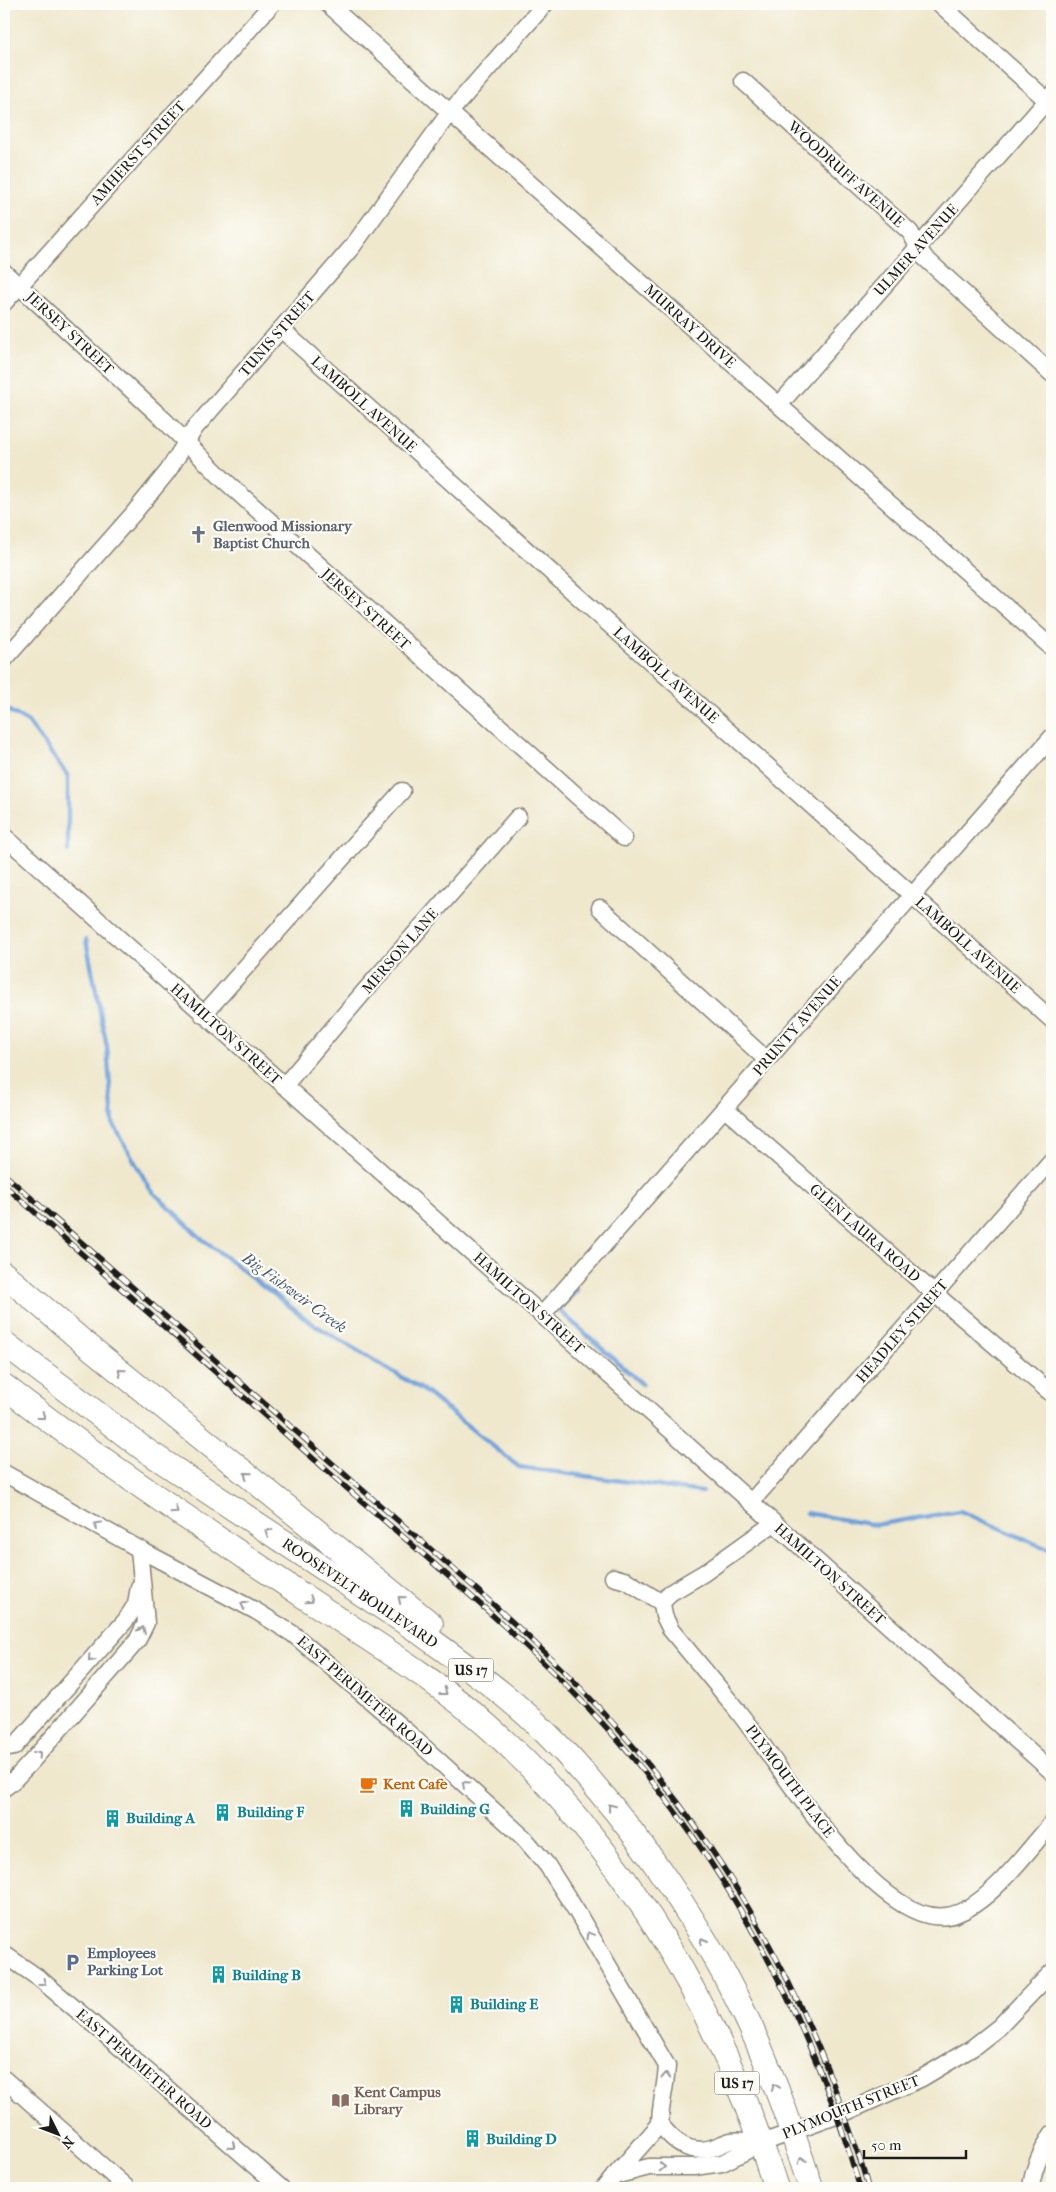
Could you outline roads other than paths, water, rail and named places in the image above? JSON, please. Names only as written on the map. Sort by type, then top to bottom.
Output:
[{"type":"highway","points":[[4,1274],[81,1340],[412,1608],[473,1663],[513,1703]]},
{"type":"highway","name":"ROOSEVELT BOULEVARD","points":[[4,1343],[144,1449],[421,1633],[513,1703],[576,1765],[607,1801],[664,1878],[699,1934],[745,2016],[793,2132],[811,2188]]},
{"type":"highway","name":"US 17","points":[[4,1386],[145,1491],[423,1676],[490,1728],[526,1762],[578,1818],[652,1919],[698,1999],[762,2143],[776,2188]]},
{"type":"street","name":"AMHERST STREET","points":[[4,303],[272,4]]},
{"type":"street","name":"MURRAY DRIVE","points":[[328,4],[1052,648]]},
{"type":"street","name":"TUNIS STREET","points":[[4,660],[133,514],[168,471],[195,428],[362,233],[450,112],[546,4]]},
{"type":"street","points":[[940,4],[1051,100]]},
{"type":"street","name":"WOODRUFF AVENUE","points":[[743,81],[910,232],[924,258],[1052,374]]},
{"type":"street","name":"ULMER AVENUE","points":[[779,405],[1051,100]]},
{"type":"street","name":"JERSEY STREET","points":[[4,272],[187,442],[224,480],[624,838]]},
{"type":"street","name":"LAMBOLL AVENUE","points":[[280,329],[1052,1020]]},
{"type":"street","name":"PRUNTY AVENUE","points":[[542,1315],[1052,737]]},
{"type":"street","points":[[203,1014],[402,791]]},
{"type":"street","name":"MERSON LANE","points":[[284,1086],[518,817]]},
{"type":"street","name":"HAMILTON STREET","points":[[4,836],[1052,1772]]},
{"type":"street","points":[[600,908],[767,1060]]},
{"type":"street","name":"GLEN LAURA ROAD","points":[[724,1109],[1052,1394]]},
{"type":"street","name":"HEADLEY STREET","points":[[751,1502],[1052,1160]]},
{"type":"street","name":"EAST PERIMETER ROAD","points":[[4,1473],[139,1549],[256,1611],[298,1638],[407,1732],[524,1838],[547,1865],[577,1912],[667,2066],[666,2089],[660,2109],[660,2124]]},
{"type":"street","points":[[614,1577],[627,1581],[662,1603],[670,1592],[704,1573],[774,1523]]},
{"type":"street","points":[[4,1788],[31,1762],[137,1641],[146,1623],[139,1549]]},
{"type":"street","points":[[4,1749],[14,1747],[126,1620],[136,1604],[141,1575]]},
{"type":"street","name":"PLYMOUTH PLACE","points":[[662,1603],[664,1616],[671,1630],[741,1715],[815,1819],[853,1862],[898,1902],[914,1912],[930,1916],[947,1916],[963,1912],[977,1904],[996,1886],[1052,1823]]},
{"type":"street","name":"EAST PERIMETER ROAD","points":[[4,1954],[40,1979],[281,2188]]},
{"type":"street","name":"PLYMOUTH STREET","points":[[609,2182],[649,2167],[694,2167],[722,2163],[762,2143],[868,2103],[922,2078],[972,2048],[999,2027],[1052,1972]]},
{"type":"street","points":[[4,2079],[127,2188]]},
{"type":"street","points":[[609,2182],[660,2124],[670,2137],[682,2146],[693,2150],[710,2149],[731,2141],[762,2143]]},
{"type":"street","points":[[1031,2188],[1035,2169],[1043,2149],[1052,2134]]},
{"type":"waterway","name":"Big Fishweir Creek","points":[[4,708],[28,722],[68,776],[68,851]]},
{"type":"waterway","name":"Big Fishweir Creek","points":[[86,940],[107,1047],[113,1123],[150,1189],[202,1239],[313,1324],[423,1390],[519,1467],[702,1492]]},
{"type":"waterway","points":[[577,1290],[561,1307],[560,1311],[642,1384]]},
{"type":"waterway","points":[[806,1513],[875,1525],[960,1511],[1052,1551]]},
{"type":"railway","points":[[4,1174],[507,1617],[571,1679],[641,1755],[711,1849],[743,1899],[772,1950],[822,2056],[853,2139],[868,2188]]},
{"type":"railway","points":[[4,1185],[482,1606],[550,1669],[614,1736],[694,1838],[730,1892],[762,1948],[792,2006],[818,2066],[841,2126],[860,2188]]},
{"type":"place","name":"Glenwood Missionary Baptist Church","points":[[199,535]]},
{"type":"place","name":"Kent Cafe","points":[[369,1784]]},
{"type":"place","name":"Building G","points":[[406,1809]]},
{"type":"place","name":"Building F","points":[[223,1812]]},
{"type":"place","name":"Building A","points":[[112,1818]]},
{"type":"place","name":"Employees Parking Lot","points":[[73,1962]]},
{"type":"place","name":"Building B","points":[[218,1975]]},
{"type":"place","name":"Building E","points":[[456,2004]]},
{"type":"place","name":"Kent Campus Library","points":[[340,2101]]},
{"type":"place","name":"Building D","points":[[472,2139]]}]
